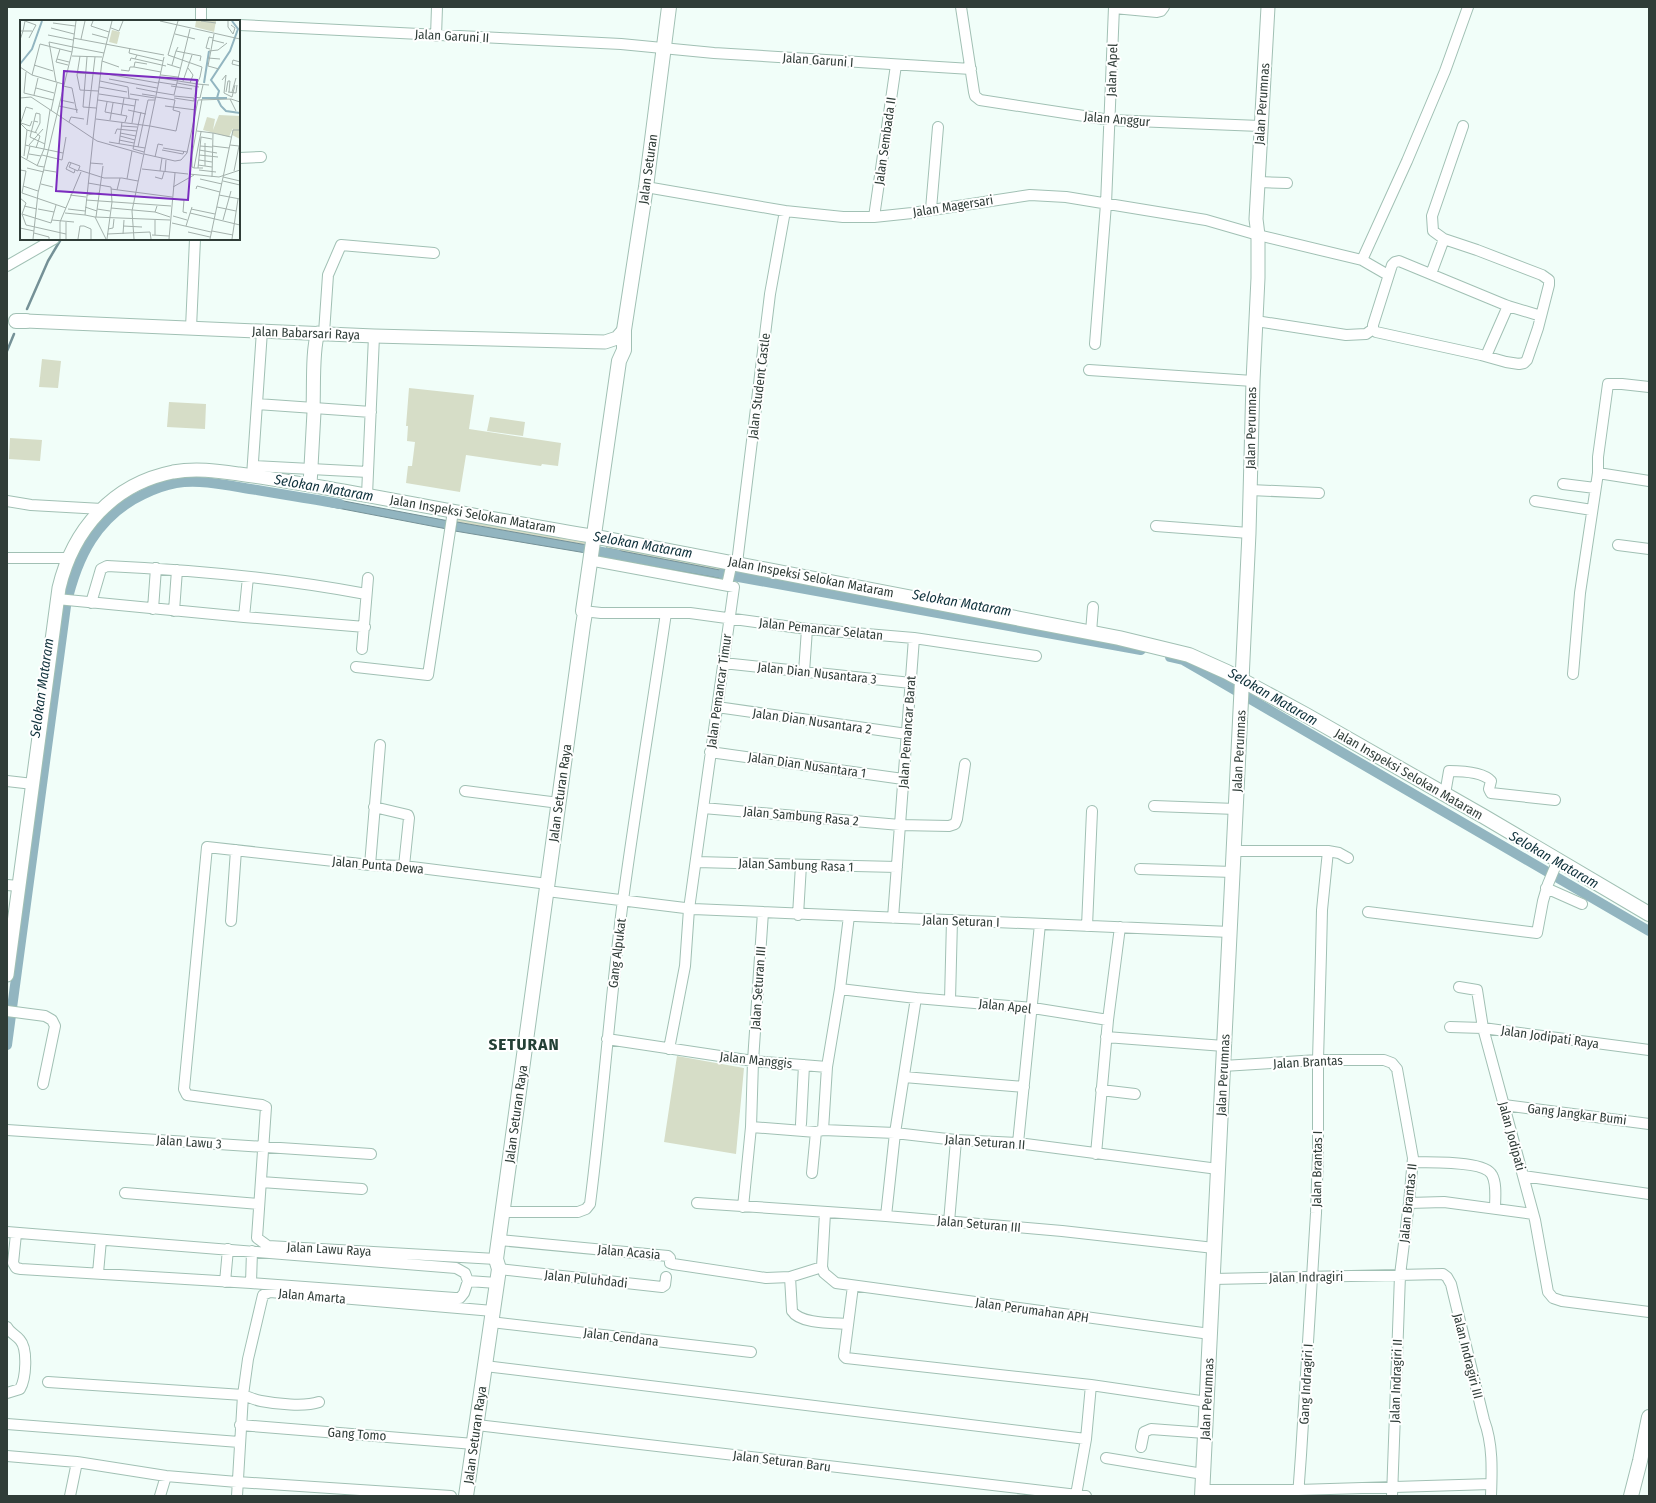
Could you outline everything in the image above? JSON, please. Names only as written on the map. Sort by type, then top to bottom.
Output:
[{"type":"main road","name":"Jalan Seturan","points":[[624,330],[646,187],[669,7]]},
{"type":"main road","points":[[595,538],[619,361],[624,350],[624,330]]},
{"type":"main road","name":"Jalan Inspeksi Selokan Mataram","points":[[595,538],[1147,643],[1189,655],[1445,794],[1556,865],[1649,914]]},
{"type":"main road","name":"Jalan Seturan Raya","points":[[466,1496],[497,1283],[499,1240],[595,538]]},
{"type":"main road","name":"Jalan Perumnas","points":[[1202,1493],[1242,685]]},
{"type":"main road","points":[[1631,1496],[1645,1462],[1649,1417]]},
{"type":"street","points":[[201,7],[201,20]]},
{"type":"street","points":[[436,36],[437,7]]},
{"type":"street","points":[[961,7],[971,69]]},
{"type":"street","points":[[1114,7],[1157,12],[1161,11],[1164,7]]},
{"type":"street","name":"Jalan Apel","points":[[1095,344],[1106,204],[1114,7]]},
{"type":"street","name":"Jalan Perumnas","points":[[1242,685],[1256,321],[1258,235],[1256,219],[1260,126],[1268,7]]},
{"type":"street","points":[[1362,260],[1407,161],[1444,71],[1468,7]]},
{"type":"street","name":"Jalan Garuni II","points":[[240,25],[621,44],[664,49]]},
{"type":"street","name":"Jalan Garuni I","points":[[664,49],[971,69]]},
{"type":"street","name":"Jalan Sembada II","points":[[874,216],[896,65]]},
{"type":"street","name":"Jalan Anggur","points":[[971,69],[975,96],[980,100],[1110,120],[1260,126]]},
{"type":"street","points":[[1373,329],[1376,332],[1486,356],[1506,362],[1519,364],[1526,362],[1549,286],[1547,278],[1477,250],[1444,239],[1433,231],[1432,216],[1463,126]]},
{"type":"street","points":[[931,209],[938,127]]},
{"type":"street","points":[[240,158],[261,157]]},
{"type":"street","points":[[1258,182],[1287,183]]},
{"type":"street","name":"Jalan Magersari","points":[[646,187],[785,211],[842,217],[874,216],[1030,195],[1066,197],[1206,220],[1258,235],[1362,260],[1388,274]]},
{"type":"street","name":"Jalan Student Castle","points":[[733,565],[770,294],[785,211]]},
{"type":"street","points":[[1431,274],[1444,239]]},
{"type":"street","points":[[7,266],[52,240]]},
{"type":"street","points":[[191,328],[195,240]]},
{"type":"street","points":[[310,485],[320,339],[328,275],[341,245],[434,253]]},
{"type":"street","points":[[1256,321],[1346,336],[1366,334],[1373,329],[1392,264],[1399,261],[1508,306],[1541,316]]},
{"type":"street","points":[[1486,356],[1508,306]]},
{"type":"street","name":"Jalan Babarsari Raya","points":[[16,321],[374,336],[605,342]]},
{"type":"street","points":[[605,342],[617,338],[624,330]]},
{"type":"street","points":[[262,331],[252,471],[311,469],[368,472]]},
{"type":"street","points":[[367,495],[374,336]]},
{"type":"street","points":[[605,342],[616,351],[619,361]]},
{"type":"street","points":[[1090,370],[1253,381]]},
{"type":"street","points":[[1573,674],[1580,593],[1598,473],[1598,457],[1608,384],[1649,387]]},
{"type":"street","points":[[257,404],[371,412]]},
{"type":"street","name":"Jalan Inspeksi Selokan Mataram","points":[[7,975],[13,885],[33,784],[62,578],[68,558],[83,533],[102,509],[125,490],[152,478],[172,472],[204,469],[252,471],[310,485],[367,495],[453,515],[595,538]]},
{"type":"street","points":[[1598,473],[1649,481]]},
{"type":"street","points":[[1562,484],[1595,488]]},
{"type":"street","points":[[1250,490],[1318,492]]},
{"type":"street","points":[[7,501],[31,505],[102,509]]},
{"type":"street","points":[[1535,501],[1592,510]]},
{"type":"street","points":[[356,666],[428,675],[453,515]]},
{"type":"street","points":[[1156,526],[1249,533]]},
{"type":"street","points":[[1618,545],[1649,549]]},
{"type":"street","points":[[7,558],[68,558]]},
{"type":"street","points":[[593,559],[727,584],[734,587],[729,618]]},
{"type":"street","points":[[727,584],[733,565]]},
{"type":"street","points":[[87,602],[102,568],[108,566],[156,568],[248,577],[366,594]]},
{"type":"street","points":[[153,609],[156,568]]},
{"type":"street","points":[[174,611],[177,570]]},
{"type":"street","points":[[244,617],[248,577]]},
{"type":"street","points":[[362,649],[368,578]]},
{"type":"street","points":[[59,599],[174,611],[365,627]]},
{"type":"street","points":[[1091,632],[1093,607]]},
{"type":"street","name":"Jalan Pemancar Timur","points":[[585,612],[690,613],[729,618],[696,862],[685,966],[669,1049]]},
{"type":"street","name":"Gang Alpukat","points":[[503,1212],[578,1212],[586,1209],[590,1204],[599,1134],[607,1040],[623,900],[666,613]]},
{"type":"street","name":"Jalan Pemancar Selatan","points":[[729,618],[807,629],[914,638],[1036,656]]},
{"type":"street","points":[[804,672],[807,629]]},
{"type":"street","name":"Jalan Pemancar Barat","points":[[893,918],[914,638]]},
{"type":"street","name":"Jalan Dian Nusantara 3","points":[[722,663],[911,684]]},
{"type":"street","name":"Jalan Dian Nusantara 2","points":[[717,707],[907,734]]},
{"type":"street","points":[[370,865],[380,745]]},
{"type":"street","name":"Jalan Dian Nusantara 1","points":[[710,752],[903,779]]},
{"type":"street","points":[[900,825],[949,826],[955,824],[965,764]]},
{"type":"street","points":[[1445,794],[1449,771],[1464,771],[1488,777],[1491,781],[1489,790],[1491,793],[1556,800]]},
{"type":"street","points":[[7,781],[33,784]]},
{"type":"street","points":[[464,791],[559,803]]},
{"type":"street","points":[[1154,806],[1236,809]]},
{"type":"street","points":[[374,807],[408,814],[409,818],[404,866]]},
{"type":"street","name":"Jalan Sambung Rasa 2","points":[[703,808],[900,825]]},
{"type":"street","points":[[1087,926],[1092,811]]},
{"type":"street","name":"Jalan Punta Dewa","points":[[208,847],[370,865],[404,866],[547,887]]},
{"type":"street","name":"Jalan Lawu Raya","points":[[208,847],[184,1092],[187,1096],[262,1104],[266,1107],[256,1238],[268,1246],[498,1264]]},
{"type":"street","points":[[231,921],[236,850]]},
{"type":"street","points":[[1234,851],[1328,851],[1339,853],[1348,858]]},
{"type":"street","name":"Jalan Brantas I","points":[[1311,1277],[1318,1162],[1318,1060],[1322,910],[1328,851]]},
{"type":"street","name":"Jalan Sambung Rasa 1","points":[[696,862],[896,867]]},
{"type":"street","points":[[798,915],[801,865]]},
{"type":"street","points":[[1368,912],[1537,933],[1547,886],[1556,865]]},
{"type":"street","points":[[1140,869],[1233,872]]},
{"type":"street","points":[[1547,886],[1582,904]]},
{"type":"street","points":[[547,887],[623,900],[691,909]]},
{"type":"street","name":"Jalan Seturan I","points":[[691,909],[798,915],[1230,932]]},
{"type":"street","name":"Jalan Seturan III","points":[[743,1207],[751,1128],[753,1061],[763,912]]},
{"type":"street","points":[[812,1173],[820,1131],[827,1067],[840,989],[849,916]]},
{"type":"street","points":[[950,1000],[952,920]]},
{"type":"street","points":[[1018,1144],[1033,1008],[1040,924]]},
{"type":"street","points":[[1096,1154],[1106,1037],[1120,927]]},
{"type":"street","name":"Jalan Jodipati","points":[[1459,987],[1477,990],[1483,1028],[1533,1214],[1548,1292],[1552,1298],[1562,1301],[1649,1312]]},
{"type":"street","name":"Jalan Apel","points":[[840,989],[916,998],[1033,1008],[1108,1020]]},
{"type":"street","points":[[886,1216],[895,1133],[916,998]]},
{"type":"street","points":[[8,1011],[46,1016],[52,1020],[55,1026],[43,1084]]},
{"type":"street","name":"Jalan Jodipati Raya","points":[[1450,1027],[1483,1028],[1649,1050]]},
{"type":"street","points":[[1106,1037],[1224,1046]]},
{"type":"street","name":"Jalan Manggis","points":[[607,1040],[753,1061],[827,1067]]},
{"type":"street","name":"Jalan Brantas","points":[[1223,1066],[1318,1060],[1384,1060],[1392,1063]]},
{"type":"street","name":"Jalan Brantas II","points":[[1392,1063],[1397,1069],[1413,1162],[1400,1275]]},
{"type":"street","points":[[801,1124],[804,1065]]},
{"type":"street","points":[[904,1077],[1024,1087]]},
{"type":"street","points":[[1101,1090],[1135,1094]]},
{"type":"street","name":"Gang Jangkar Bumi","points":[[1504,1105],[1649,1124]]},
{"type":"street","name":"Jalan Seturan II","points":[[751,1128],[895,1133],[956,1140],[1018,1144],[1218,1169]]},
{"type":"street","name":"Jalan Lawu 3","points":[[7,1130],[372,1154]]},
{"type":"street","points":[[949,1222],[956,1140]]},
{"type":"street","points":[[1413,1162],[1465,1164],[1484,1167],[1489,1170],[1494,1182],[1495,1209]]},
{"type":"street","points":[[1523,1176],[1649,1194]]},
{"type":"street","points":[[260,1182],[362,1189]]},
{"type":"street","points":[[125,1192],[259,1204]]},
{"type":"street","points":[[1409,1204],[1444,1202],[1533,1214]]},
{"type":"street","name":"Jalan Seturan III","points":[[697,1203],[886,1216],[1062,1231],[1214,1248]]},
{"type":"street","points":[[822,1267],[825,1213]]},
{"type":"street","points":[[11,1233],[456,1268],[465,1273],[468,1281],[464,1293],[460,1298],[455,1298],[251,1283],[21,1269],[16,1268],[14,1263],[11,1233]]},
{"type":"street","points":[[98,1273],[101,1240]]},
{"type":"street","name":"Jalan Acasia","points":[[499,1240],[668,1256],[670,1258],[670,1263],[766,1278],[790,1277],[822,1267]]},
{"type":"street","points":[[225,1282],[228,1249]]},
{"type":"street","points":[[251,1283],[252,1251]]},
{"type":"street","name":"Jalan Puluhdadi","points":[[498,1264],[662,1287],[665,1285],[666,1277]]},
{"type":"street","name":"Jalan Perumahan APH","points":[[822,1267],[824,1273],[836,1283],[853,1286],[1210,1334]]},
{"type":"street","name":"Jalan Indragiri III","points":[[1400,1275],[1443,1274],[1447,1277],[1451,1284],[1488,1432],[1492,1459],[1491,1484]]},
{"type":"street","name":"Jalan Indragiri","points":[[1213,1279],[1400,1275]]},
{"type":"street","name":"Jalan Indragiri II","points":[[1392,1492],[1400,1275]]},
{"type":"street","points":[[790,1277],[792,1312],[794,1314],[807,1320],[847,1324]]},
{"type":"street","name":"Gang Indragiri I","points":[[1298,1493],[1302,1447],[1311,1277]]},
{"type":"street","points":[[468,1281],[497,1283]]},
{"type":"street","points":[[853,1286],[844,1356],[849,1359],[1091,1385],[1207,1402]]},
{"type":"street","name":"Jalan Amarta","points":[[237,1496],[243,1394],[258,1313],[263,1295],[270,1292],[492,1317]]},
{"type":"street","name":"Jalan Cendana","points":[[492,1317],[750,1352]]},
{"type":"street","points":[[7,1327],[9,1331],[20,1339],[24,1346],[25,1361],[20,1389],[7,1393]]},
{"type":"street","points":[[485,1366],[1086,1439]]},
{"type":"street","points":[[48,1382],[243,1394],[260,1401],[287,1404],[319,1402]]},
{"type":"street","points":[[1082,1495],[1091,1385]]},
{"type":"street","points":[[7,1424],[239,1442]]},
{"type":"street","name":"Gang Tomo","points":[[240,1425],[474,1444]]},
{"type":"street","name":"Jalan Seturan Baru","points":[[477,1425],[1082,1495]]},
{"type":"street","points":[[1140,1447],[1144,1432],[1151,1429],[1205,1433]]},
{"type":"street","points":[[7,1456],[77,1462],[166,1476],[451,1496]]},
{"type":"street","points":[[1106,1458],[1203,1474]]},
{"type":"street","points":[[70,1496],[77,1462]]},
{"type":"street","points":[[160,1496],[166,1476]]},
{"type":"street","points":[[1202,1493],[1392,1492],[1491,1484],[1491,1496]]},
{"type":"green space","points":[[42,359],[61,361],[58,388],[39,387]]},
{"type":"green space","points":[[409,388],[474,395],[469,429],[561,443],[558,466],[542,464],[541,466],[466,455],[460,492],[406,483],[408,466],[412,466],[415,442],[407,441],[408,426],[406,426]]},
{"type":"green space","points":[[169,402],[206,404],[205,429],[167,427]]},
{"type":"green space","points":[[490,417],[525,422],[523,436],[487,431]]},
{"type":"green space","points":[[10,438],[42,440],[40,461],[9,459]]},
{"type":"green space","points":[[457,517],[588,540],[587,545],[457,522]]},
{"type":"green space","points":[[606,543],[726,566],[725,571],[606,548]]},
{"type":"green space","points":[[677,1056],[744,1068],[736,1154],[664,1142]]},
{"type":"water","points":[[328,498],[449,521],[447,529],[327,506]]},
{"type":"water","points":[[457,522],[587,545],[586,553],[455,531]]},
{"type":"water","points":[[606,548],[725,571],[724,579],[604,558]]},
{"type":"waterway","points":[[27,309],[48,261],[60,240]]},
{"type":"waterway","points":[[7,351],[14,334]]},
{"type":"waterway","name":"Selokan Mataram","points":[[7,1045],[66,606],[76,571],[92,540],[102,526],[128,503],[152,490],[176,483],[196,482],[216,484],[340,504]]},
{"type":"waterway","name":"Selokan Mataram","points":[[586,549],[618,555]]},
{"type":"waterway","name":"Selokan Mataram","points":[[722,574],[1141,650]]},
{"type":"waterway","name":"Selokan Mataram","points":[[1170,657],[1183,660],[1649,931]]},
{"type":"district","name":"SETURAN","points":[[524,1044]]}]
